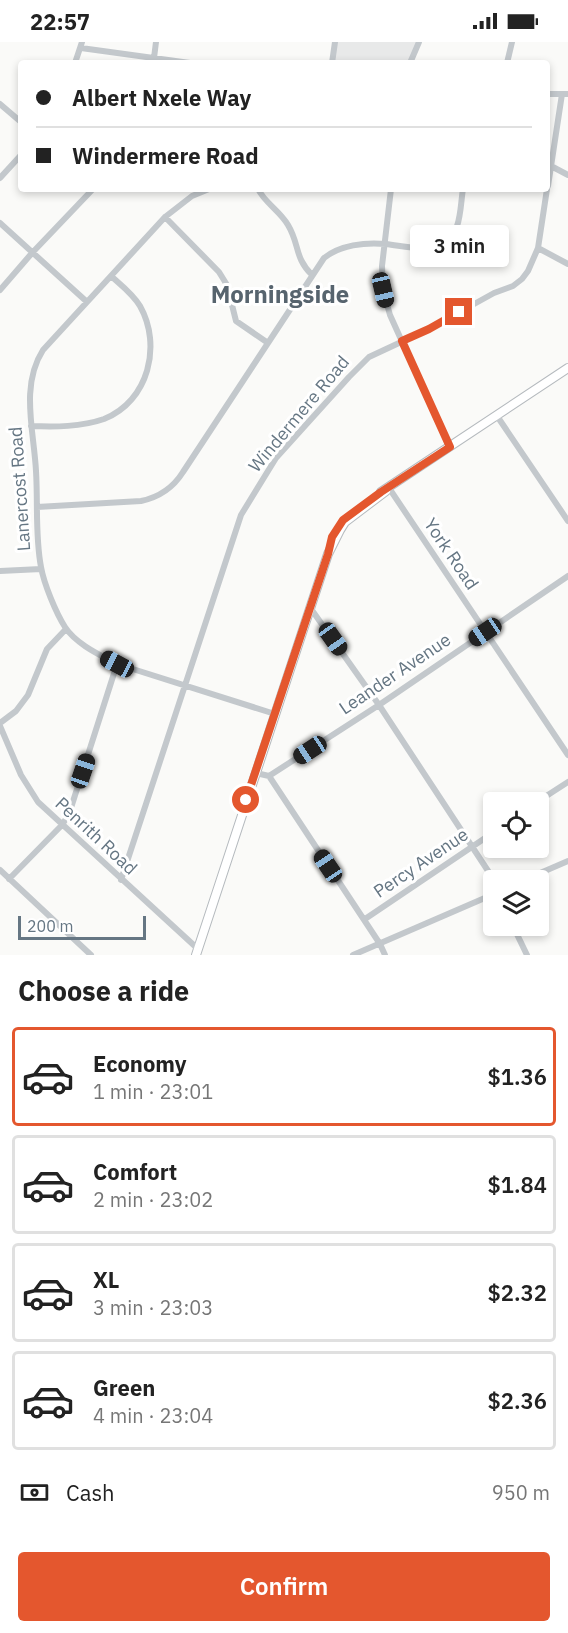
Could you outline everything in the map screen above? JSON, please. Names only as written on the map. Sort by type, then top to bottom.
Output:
[{"type":"main road","points":[[197,952],[328,554],[328,547],[337,528],[365,505],[568,368]]},
{"type":"street","points":[[154,58],[156,42]]},
{"type":"street","points":[[332,60],[335,42]]},
{"type":"street","points":[[411,60],[419,42]]},
{"type":"street","points":[[508,60],[512,42]]},
{"type":"street","points":[[76,60],[81,45],[145,60],[154,58],[168,60]]},
{"type":"street","name":"Windermere Road","points":[[550,172],[565,94]]},
{"type":"street","points":[[0,104],[18,119]]},
{"type":"street","points":[[0,178],[18,158]]},
{"type":"street","points":[[551,166],[568,176]]},
{"type":"street","points":[[0,290],[90,192]]},
{"type":"street","name":"Lanercost Road","points":[[202,192],[192,196],[165,217],[86,301],[43,350],[34,366],[31,384],[31,426],[36,470],[41,569],[66,629],[98,654],[117,664],[275,714]]},
{"type":"street","points":[[260,192],[287,222],[296,241],[300,261],[312,275]]},
{"type":"street","points":[[391,192],[382,266],[386,304],[450,447]]},
{"type":"street","points":[[37,507],[141,501],[167,490],[177,482],[324,258],[339,248],[384,244],[417,249],[434,248],[449,237],[458,224],[463,192]]},
{"type":"street","name":"Windermere Road","points":[[121,880],[241,515],[264,476],[276,458],[369,357],[429,329],[494,293],[513,286],[528,271],[538,248],[546,192]]},
{"type":"street","points":[[165,217],[219,272],[227,285],[237,321],[268,343]]},
{"type":"street","points":[[0,223],[86,301]]},
{"type":"street","points":[[538,248],[568,264]]},
{"type":"street","points":[[31,426],[77,425],[106,418],[123,407],[140,388],[149,368],[151,353],[148,322],[134,297],[111,276]]},
{"type":"street","points":[[497,416],[568,521]]},
{"type":"street","name":"York Road","points":[[388,490],[568,756]]},
{"type":"street","points":[[0,571],[41,569]]},
{"type":"street","name":"Leander Avenue","points":[[269,776],[379,705],[568,576]]},
{"type":"street","points":[[309,606],[379,705],[488,870]]},
{"type":"street","points":[[0,724],[16,711],[28,695],[47,649],[66,629]]},
{"type":"street","points":[[9,879],[62,825],[69,814],[117,664]]},
{"type":"street","name":"Penrith Road","points":[[0,724],[30,792],[197,952]]},
{"type":"street","points":[[256,773],[269,776],[364,919],[385,955]]},
{"type":"street","points":[[549,794],[568,782]]},
{"type":"street","name":"Percy Avenue","points":[[364,919],[483,839]]},
{"type":"street","points":[[548,870],[568,861]]},
{"type":"street","points":[[0,870],[91,955]]},
{"type":"street","points":[[353,955],[483,899]]},
{"type":"street","points":[[518,936],[527,955]]},
{"type":"shaded area","points":[[336,42],[417,42],[410,60],[333,60]]},
{"type":"district","name":"Morningside","points":[[280,295]]},
{"type":"route","points":[[246,800],[328,554],[328,547],[337,528],[343,520],[364,504],[450,447],[402,341],[459,312]]}]
